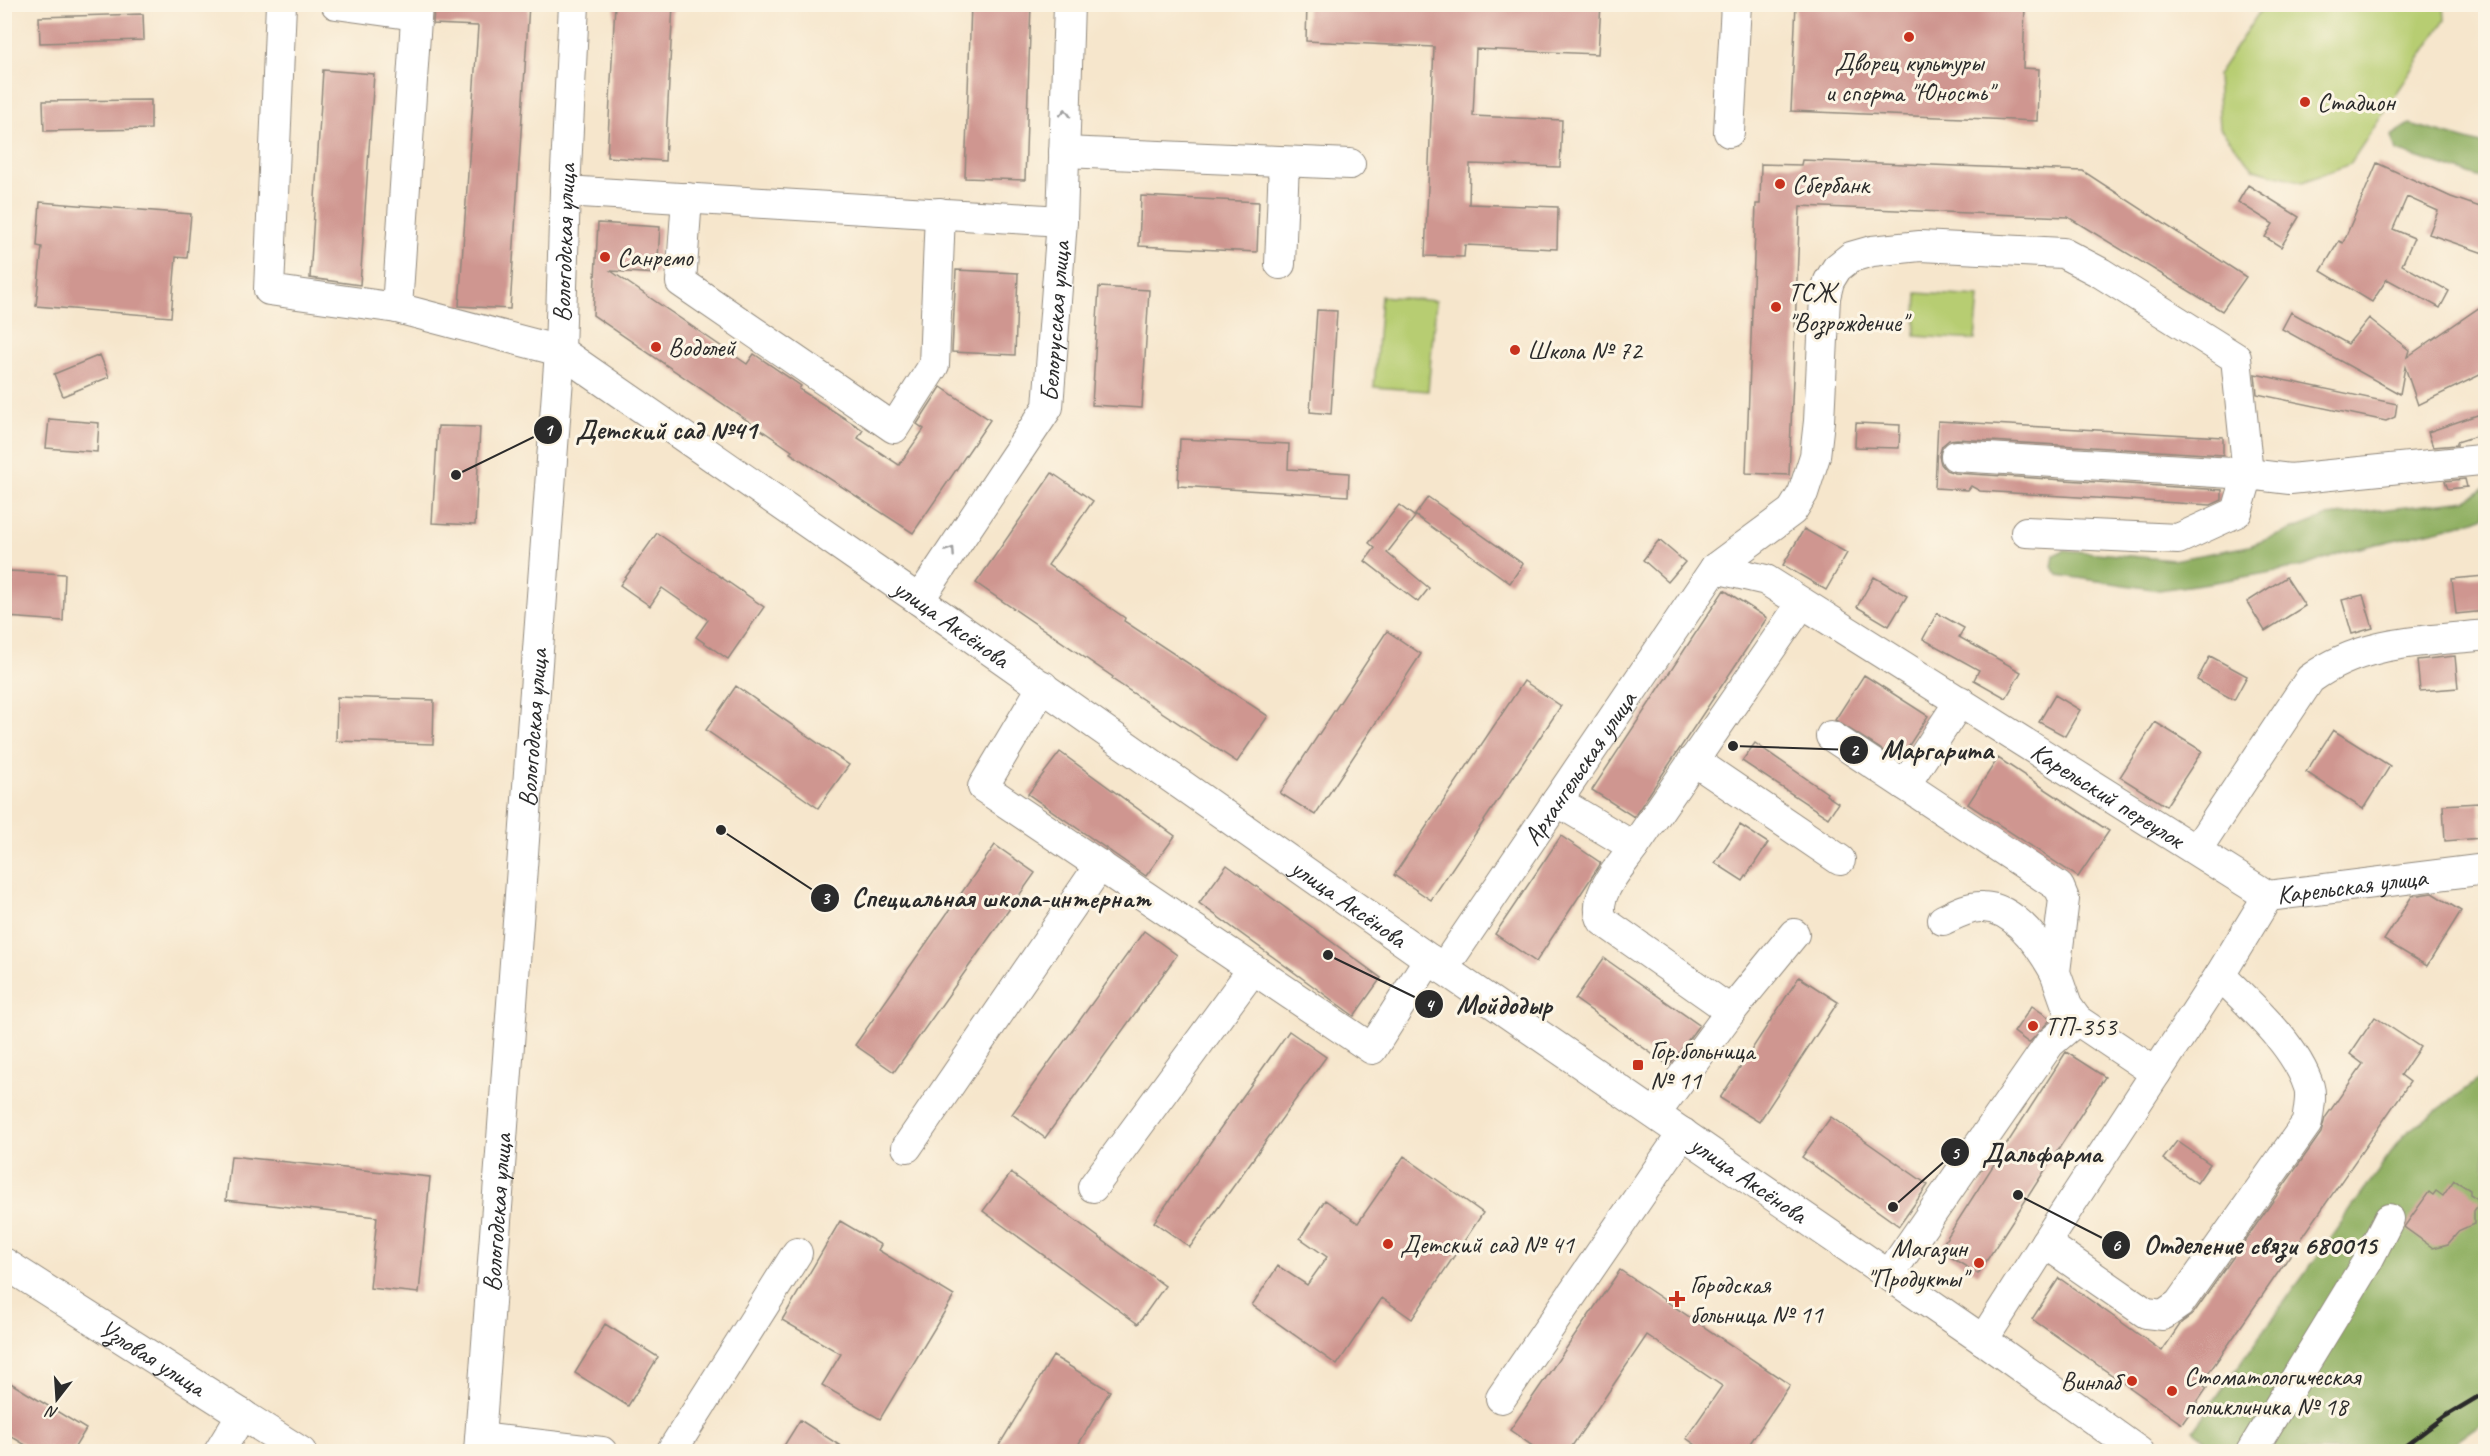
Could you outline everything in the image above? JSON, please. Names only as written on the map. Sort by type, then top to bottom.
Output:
[{"type":"street","name":"улица Аксёнова","points":[[281,4],[269,290],[398,308],[560,351],[919,600],[1436,964],[1983,1340],[2139,1452]]},
{"type":"street","points":[[336,4],[416,10],[398,308]]},
{"type":"street","name":"Вологодская улица","points":[[480,1445],[560,351],[574,4]]},
{"type":"street","name":"Белорусская улица","points":[[919,600],[1048,407],[1062,221],[1069,4]]},
{"type":"street","points":[[1729,132],[1736,4]]},
{"type":"street","points":[[1064,152],[1350,165]]},
{"type":"street","points":[[1280,264],[1284,162]]},
{"type":"street","points":[[565,191],[1062,221]]},
{"type":"street","points":[[687,198],[681,282],[894,428],[934,365],[940,213]]},
{"type":"street","name":"Архангельская улица","points":[[1253,969],[1372,1049],[1557,801],[1715,568],[1792,511],[1803,493],[1813,466],[1818,433],[1825,297],[1829,281],[1837,268],[1851,257],[1872,251],[1920,246],[2054,252],[2063,253],[2101,273],[2236,358],[2248,474]]},
{"type":"street","points":[[1956,456],[2248,474],[2290,479],[2480,460]]},
{"type":"street","points":[[2026,532],[2178,539],[2237,512],[2248,474]]},
{"type":"street","name":"Карельский переулок","points":[[1715,568],[1766,580],[2197,849],[2310,679],[2325,668],[2351,655],[2383,645],[2486,635]]},
{"type":"street","points":[[1731,1011],[1603,921],[1599,913],[1602,895],[1802,603]]},
{"type":"street","points":[[1042,687],[983,787],[1253,969],[1093,1187]]},
{"type":"street","points":[[1905,785],[1960,701]]},
{"type":"street","points":[[1831,736],[2059,887],[2064,899],[2055,972]]},
{"type":"street","points":[[1693,760],[1840,860]]},
{"type":"street","points":[[1557,801],[1634,847]]},
{"type":"street","name":"Карельская улица","points":[[2197,849],[2268,896],[2486,869]]},
{"type":"street","points":[[907,1147],[1100,865]]},
{"type":"street","points":[[1983,1340],[2220,975],[2268,896]]},
{"type":"street","points":[[1943,920],[1962,910],[1983,906],[1995,909],[2027,930],[2036,940],[2055,972],[2061,994],[2077,1020],[2156,1073]]},
{"type":"street","points":[[1655,1114],[1731,1011],[1794,934]]},
{"type":"street","points":[[2045,1243],[2146,1313],[2163,1315],[2179,1304],[2307,1123],[2310,1089],[2295,1058],[2257,1012],[2220,975]]},
{"type":"street","points":[[1889,1275],[2050,1043],[2077,1020]]},
{"type":"street","points":[[1501,1398],[1683,1133]]},
{"type":"street","points":[[2251,1452],[2367,1262],[2389,1219]]},
{"type":"street","points":[[671,1452],[797,1254]]},
{"type":"street","name":"Узловая улица","points":[[4,1263],[301,1452]]},
{"type":"street","points":[[219,1452],[242,1414]]},
{"type":"street","points":[[480,1445],[602,1452]]},
{"type":"green space","name":"Стадион","points":[[2264,5],[2444,5],[2445,20],[2350,164],[2303,182],[2254,169],[2220,128],[2217,75]]},
{"type":"green space","points":[[2410,124],[2485,145],[2485,179],[2396,151],[2391,136]]},
{"type":"green space","points":[[1917,293],[1979,297],[1975,340],[1915,336]]},
{"type":"green space","points":[[1381,296],[1436,301],[1428,391],[1374,387]]},
{"type":"green space","points":[[2485,487],[2485,516],[2466,523],[2343,552],[2305,566],[2159,590],[2058,575],[2052,567],[2054,555],[2064,550],[2173,560],[2249,546],[2328,516],[2467,500]]},
{"type":"green space","points":[[2485,1075],[2485,1421],[2442,1452],[2221,1451],[2193,1430],[2404,1135]]},
{"type":"building","points":[[434,4],[529,4],[510,309],[459,306],[478,26],[433,24]]},
{"type":"building","points":[[615,4],[673,4],[665,161],[607,157]]},
{"type":"building","points":[[971,4],[1031,4],[1025,180],[965,178]]},
{"type":"building","points":[[1307,4],[1601,4],[1598,54],[1476,49],[1473,116],[1562,120],[1560,167],[1470,164],[1469,204],[1558,207],[1557,249],[1465,245],[1464,257],[1425,256],[1434,47],[1306,41]]},
{"type":"building","name":"Дворец культуры и спорта \"Юность\"","points":[[1796,4],[2025,4],[2023,68],[2039,69],[2037,121],[1791,111]]},
{"type":"building","points":[[143,14],[144,40],[40,43],[39,17]]},
{"type":"building","points":[[323,70],[374,74],[360,285],[310,278]]},
{"type":"building","points":[[151,100],[151,129],[44,131],[43,101]]},
{"type":"building","points":[[1802,160],[2083,171],[2246,277],[2222,311],[2068,217],[1800,206],[1789,475],[1746,473],[1756,204],[1760,204],[1761,164],[1801,165]]},
{"type":"building","points":[[2377,163],[2451,197],[2486,209],[2486,254],[2429,234],[2438,211],[2407,197],[2393,229],[2414,238],[2402,265],[2449,291],[2440,308],[2387,279],[2372,302],[2321,271],[2339,241],[2343,243]]},
{"type":"building","points":[[2248,185],[2299,217],[2281,247],[2265,237],[2273,224],[2238,202]]},
{"type":"building","points":[[1141,196],[1259,202],[1257,252],[1139,246]]},
{"type":"building","points":[[40,202],[191,214],[187,258],[176,257],[171,317],[36,306],[42,247],[37,246]]},
{"type":"building","points":[[598,223],[660,227],[657,274],[611,271],[747,364],[754,354],[801,386],[799,389],[863,430],[858,438],[899,465],[924,429],[917,424],[941,387],[990,420],[913,533],[790,453],[792,451],[593,315]]},
{"type":"building","points":[[956,270],[1018,273],[1015,355],[952,352]]},
{"type":"building","points":[[1099,287],[1149,290],[1142,408],[1092,405]]},
{"type":"building","points":[[2486,303],[2486,372],[2418,405],[2405,367],[2400,394],[2282,329],[2291,312],[2348,344],[2369,318],[2409,350],[2407,357]]},
{"type":"building","points":[[1317,310],[1337,311],[1331,414],[1310,412]]},
{"type":"building","points":[[100,355],[109,377],[63,396],[54,374]]},
{"type":"building","points":[[2255,374],[2397,404],[2395,417],[2386,421],[2257,394]]},
{"type":"building","points":[[2486,412],[2486,433],[2457,442],[2457,445],[2433,447],[2428,432]]},
{"type":"building","points":[[49,419],[99,423],[97,452],[46,448]]},
{"type":"building","points":[[1938,421],[2223,437],[2223,455],[1957,439],[1949,440],[1942,446],[1939,456],[1946,470],[1955,473],[2222,490],[2222,500],[2211,505],[1980,491],[1971,486],[1968,490],[1935,488]]},
{"type":"building","points":[[1856,423],[1900,425],[1899,448],[1855,447]]},
{"type":"building","points":[[438,426],[480,427],[475,525],[432,523]]},
{"type":"building","points":[[1180,439],[1289,444],[1288,469],[1349,473],[1348,496],[1178,486]]},
{"type":"building","points":[[1052,473],[1093,501],[1048,565],[1125,618],[1124,621],[1268,716],[1237,762],[1112,679],[1113,677],[976,583]]},
{"type":"building","points":[[2465,479],[2467,487],[2448,489],[2445,481]]},
{"type":"building","points":[[1428,497],[1523,564],[1510,583],[1415,515]]},
{"type":"building","points":[[1399,505],[1415,517],[1387,553],[1429,588],[1418,602],[1365,561],[1375,548],[1369,543]]},
{"type":"building","points":[[1804,529],[1847,553],[1826,590],[1783,565]]},
{"type":"building","points":[[657,533],[764,607],[728,659],[696,637],[708,620],[662,588],[650,606],[620,585]]},
{"type":"building","points":[[1659,540],[1685,562],[1668,582],[1643,560]]},
{"type":"building","points":[[9,571],[65,574],[63,621],[7,617]]},
{"type":"building","points":[[2484,576],[2486,611],[2456,614],[2452,579]]},
{"type":"building","points":[[1874,577],[1907,596],[1889,626],[1857,607]]},
{"type":"building","points":[[2286,577],[2305,606],[2265,631],[2247,602]]},
{"type":"building","points":[[1724,590],[1767,618],[1634,817],[1592,790]]},
{"type":"building","points":[[2363,595],[2373,628],[2352,634],[2342,600]]},
{"type":"building","points":[[1937,613],[1964,628],[1959,637],[2021,672],[2006,698],[1974,680],[1979,670],[1923,639]]},
{"type":"building","points":[[1387,631],[1421,654],[1315,815],[1280,793]]},
{"type":"building","points":[[2210,656],[2247,676],[2234,700],[2197,680]]},
{"type":"building","points":[[2455,656],[2458,688],[2420,691],[2417,660]]},
{"type":"building","points":[[1864,675],[1928,716],[1899,761],[1835,720]]},
{"type":"building","points":[[1524,681],[1561,706],[1431,900],[1394,875]]},
{"type":"building","points":[[736,686],[849,765],[818,808],[706,730]]},
{"type":"building","points":[[2055,695],[2080,710],[2065,736],[2039,722]]},
{"type":"building","points":[[337,697],[434,700],[433,744],[336,741]]},
{"type":"building","points":[[2155,722],[2202,751],[2166,806],[2120,777]]},
{"type":"building","points":[[2333,730],[2390,766],[2363,809],[2306,772]]},
{"type":"building","points":[[1755,743],[1838,803],[1828,818],[1742,761]]},
{"type":"building","points":[[1060,752],[1175,836],[1146,876],[1028,794]]},
{"type":"building","points":[[1998,758],[2109,831],[2078,877],[1968,804]]},
{"type":"building","points":[[2479,803],[2481,838],[2445,841],[2443,805]]},
{"type":"building","points":[[1740,825],[1768,843],[1743,881],[1715,863]]},
{"type":"building","points":[[1561,836],[1601,863],[1536,962],[1495,934]]},
{"type":"building","points":[[995,845],[1035,873],[894,1072],[855,1045]]},
{"type":"building","points":[[1227,865],[1381,978],[1354,1016],[1199,903]]},
{"type":"building","points":[[2432,893],[2461,911],[2427,966],[2384,940],[2412,896]]},
{"type":"building","points":[[1144,931],[1177,955],[1045,1138],[1012,1114]]},
{"type":"building","points":[[1604,958],[1699,1025],[1669,1066],[1575,999]]},
{"type":"building","points":[[1799,977],[1838,1002],[1759,1122],[1720,1098]]},
{"type":"building","name":"ТП-353","points":[[2032,1006],[2051,1019],[2029,1043],[2014,1032]]},
{"type":"building","points":[[2375,1017],[2420,1047],[2401,1075],[2410,1082],[2201,1384],[2207,1388],[2182,1424],[2032,1319],[2059,1278],[2162,1351],[2181,1323],[2193,1314],[2321,1133],[2325,1118],[2363,1064],[2350,1054]]},
{"type":"building","points":[[1289,1031],[1326,1057],[1190,1247],[1154,1222]]},
{"type":"building","points":[[2066,1052],[2105,1077],[1978,1274],[1939,1250]]},
{"type":"building","points":[[1831,1117],[1928,1185],[1899,1226],[1802,1157]]},
{"type":"building","points":[[2177,1141],[2210,1164],[2197,1183],[2163,1159]]},
{"type":"building","points":[[231,1156],[430,1177],[419,1293],[370,1288],[377,1217],[226,1200]]},
{"type":"building","points":[[1404,1156],[1483,1213],[1412,1319],[1382,1298],[1337,1365],[1252,1305],[1278,1266],[1307,1285],[1327,1257],[1300,1238],[1325,1200],[1358,1223]]},
{"type":"building","points":[[1011,1173],[1165,1286],[1138,1324],[983,1211]]},
{"type":"building","points":[[2454,1180],[2470,1190],[2470,1194],[2481,1201],[2474,1211],[2474,1224],[2460,1230],[2448,1244],[2433,1248],[2404,1227],[2429,1192],[2433,1195],[2436,1191],[2443,1196]]},
{"type":"building","points":[[840,1221],[881,1245],[878,1250],[954,1296],[880,1419],[822,1385],[841,1354],[782,1320]]},
{"type":"building","points":[[1620,1270],[1790,1385],[1744,1452],[1706,1452],[1686,1438],[1722,1386],[1647,1335],[1568,1452],[1541,1452],[1510,1430]]},
{"type":"building","points":[[605,1324],[658,1357],[628,1406],[575,1373]]},
{"type":"building","points":[[1053,1356],[1110,1391],[1074,1452],[995,1452]]},
{"type":"building","points":[[4,1379],[86,1429],[72,1452],[37,1452],[4,1432]]},
{"type":"building","points":[[800,1420],[850,1452],[780,1452]]},
{"type":"railway","points":[[2397,1452],[2444,1417],[2486,1392]]},
{"type":"place","name":"Дворец культуры и спорта \"Юность\"","points":[[1909,37]]},
{"type":"place","name":"Стадион","points":[[2305,102]]},
{"type":"place","name":"Сбербанк","points":[[1780,184]]},
{"type":"place","name":"Санремо","points":[[605,257]]},
{"type":"place","name":"ТСЖ \"Возрождение\"","points":[[1776,307]]},
{"type":"place","name":"Водолей","points":[[656,347]]},
{"type":"place","name":"Школа № 72","points":[[1515,350]]},
{"type":"place","name":"Детский сад №41","points":[[456,475]]},
{"type":"place","name":"Маргарита","points":[[1733,746]]},
{"type":"place","name":"Специальная школа-интернат","points":[[721,830]]},
{"type":"place","name":"Мойдодыр","points":[[1328,955]]},
{"type":"place","name":"ТП-353","points":[[2033,1026]]},
{"type":"place","name":"Гор.больница № 11","points":[[1638,1065]]},
{"type":"place","name":"Отделение связи 680015","points":[[2018,1195]]},
{"type":"place","name":"Дальфарма","points":[[1893,1207]]},
{"type":"place","name":"Детский сад № 41","points":[[1388,1244]]},
{"type":"place","name":"Магазин \"Продукты\"","points":[[1979,1263]]},
{"type":"place","name":"Городская больница № 11","points":[[1677,1299]]},
{"type":"place","name":"Винлаб","points":[[2132,1381]]},
{"type":"place","name":"Стоматологическая поликлиника № 18","points":[[2172,1391]]}]
